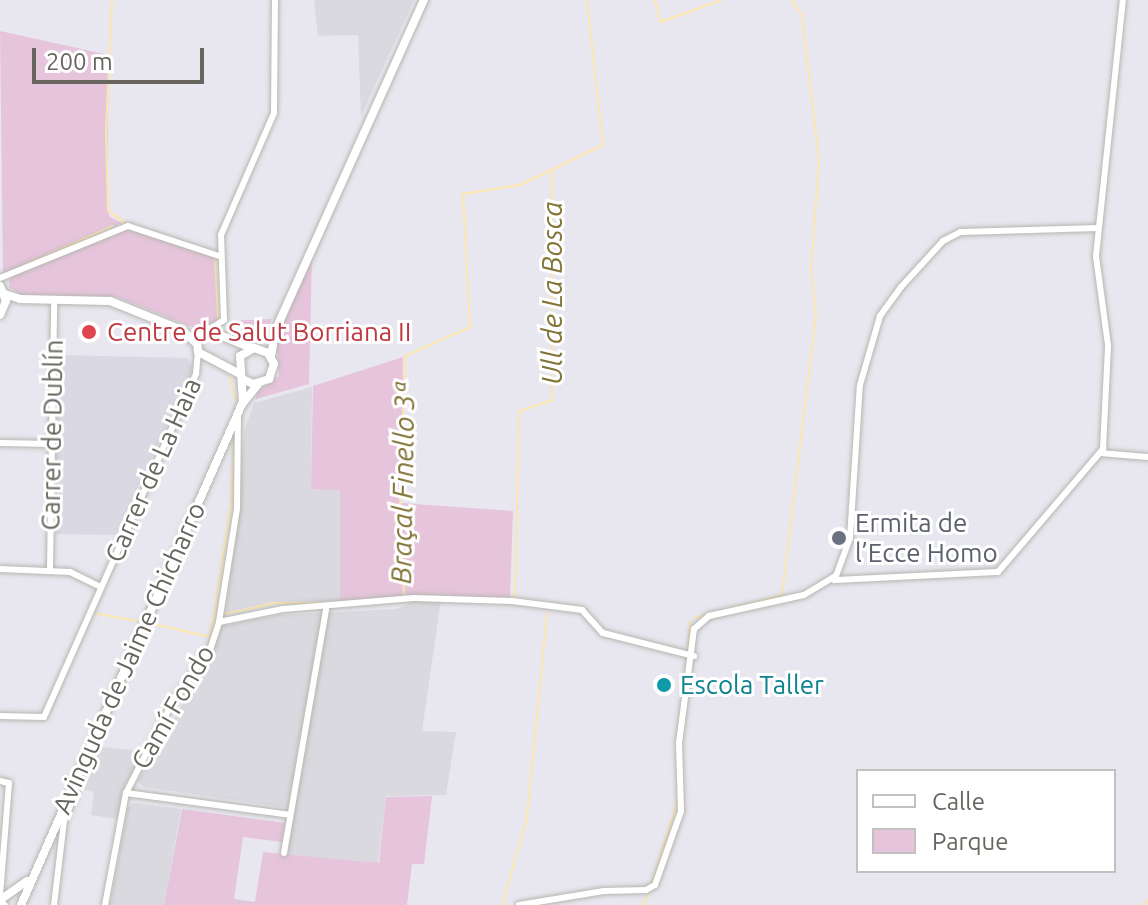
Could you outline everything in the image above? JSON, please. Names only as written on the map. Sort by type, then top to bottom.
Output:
[{"type":"street","points":[[195,342],[205,331],[224,320],[219,256],[231,208],[274,113],[275,0]]},
{"type":"street","points":[[240,408],[258,384],[273,372],[271,356],[276,329],[424,0]]},
{"type":"street","points":[[519,905],[589,893],[641,891],[655,885],[681,811],[679,743],[694,656],[694,629],[709,616],[804,595],[834,580],[998,572],[1100,453],[1105,441],[1108,345],[1097,273],[1098,228],[1123,0]]},
{"type":"street","points":[[0,315],[5,305],[2,289],[4,277],[128,226],[219,256]]},
{"type":"street","points":[[834,580],[850,538],[860,385],[880,316],[901,287],[943,241],[961,232],[1098,228]]},
{"type":"street","points":[[2,289],[20,299]]},
{"type":"street","points":[[5,305],[20,299],[110,301],[182,330],[205,331],[271,356]]},
{"type":"street","name":"Carrer de Dublín","points":[[50,569],[54,300]]},
{"type":"street","points":[[240,408],[240,356],[276,329]]},
{"type":"street","points":[[182,330],[195,342],[198,352],[258,384]]},
{"type":"street","name":"Carrer de La Haia","points":[[0,716],[44,717],[196,374],[198,352]]},
{"type":"street","name":"Avinguda de Jaime Chicharro","points":[[21,905],[240,408]]},
{"type":"street","name":"Camí Fondo","points":[[105,905],[126,793],[171,705],[211,647],[219,622],[237,508],[240,408]]},
{"type":"street","points":[[0,443],[52,444]]},
{"type":"street","points":[[1100,453],[1148,457]]},
{"type":"street","points":[[0,569],[50,569],[101,587]]},
{"type":"street","points":[[219,622],[283,609],[326,610],[414,598],[512,601],[582,610],[603,633],[694,656]]},
{"type":"street","points":[[284,853],[326,610]]},
{"type":"street","points":[[0,781],[9,783],[2,902]]},
{"type":"street","points":[[54,905],[64,821],[76,792],[70,790]]},
{"type":"street","points":[[126,793],[290,815]]},
{"type":"street","name":"Avinguda de Jaime Chicharro","points":[[2,902],[31,878]]},
{"type":"shaded area","points":[[314,0],[414,0],[361,116],[358,35],[318,36]]},
{"type":"shaded area","points":[[58,355],[187,358],[193,368],[116,535],[55,534]]},
{"type":"shaded area","points":[[312,387],[311,488],[340,489],[340,601],[272,602],[226,613],[245,428],[254,403]]},
{"type":"shaded area","points":[[441,600],[422,731],[456,732],[446,795],[386,796],[378,863],[281,854],[288,808],[143,787],[138,781],[212,653],[222,626],[279,615],[397,609],[414,601]]},
{"type":"shaded area","points":[[101,747],[145,751],[124,786],[117,819],[91,815],[94,792],[82,789]]},
{"type":"shaded area","points":[[134,803],[181,809],[164,905],[110,905],[128,807]]},
{"type":"green space","points":[[0,31],[109,55],[107,205],[110,217],[122,223],[3,275]]},
{"type":"green space","points":[[128,229],[216,258],[218,321],[194,328],[117,297],[22,295],[9,287],[9,279],[19,273]]},
{"type":"green space","points":[[312,257],[309,384],[256,399],[257,392],[279,376],[277,338]]},
{"type":"green space","points":[[272,319],[263,334],[252,339],[230,332],[228,321]]},
{"type":"green space","points":[[403,357],[401,503],[513,511],[510,598],[428,595],[340,603],[340,490],[311,489],[313,386]]},
{"type":"green space","points":[[432,796],[424,864],[412,864],[407,905],[164,905],[182,809],[285,823],[282,842],[243,837],[234,899],[255,902],[263,852],[379,863],[386,797]]},
{"type":"waterway","points":[[112,0],[106,130],[108,211],[126,223]]},
{"type":"waterway","name":"Braçal Finello 3ª","points":[[404,596],[400,505],[405,356],[470,327],[463,194],[520,185],[603,145],[587,0]]},
{"type":"waterway","points":[[655,0],[661,22],[721,0]]},
{"type":"waterway","points":[[695,618],[782,595],[816,314],[811,270],[819,160],[802,15],[791,0]]},
{"type":"waterway","name":"Ull de La Bosca","points":[[515,598],[519,411],[552,400],[552,172]]},
{"type":"waterway","points":[[23,266],[112,226]]},
{"type":"waterway","points":[[215,257],[218,319]]},
{"type":"waterway","points":[[229,375],[236,400]]},
{"type":"waterway","points":[[149,623],[210,637],[231,504],[234,443]]},
{"type":"waterway","name":"Braçal Finello 3ª","points":[[225,614],[275,603],[322,603]]},
{"type":"waterway","points":[[94,613],[136,621]]},
{"type":"waterway","name":"Ull de La Bosca","points":[[502,905],[527,817],[547,613]]},
{"type":"waterway","points":[[688,651],[690,621]]},
{"type":"waterway","points":[[652,883],[677,803],[680,713]]},
{"type":"waterway","points":[[642,905],[648,894]]},
{"type":"waterway","points":[[1145,905],[1148,900]]},
{"type":"place","name":"Centre de Salut Borriana II","points":[[89,332]]},
{"type":"place","name":"Ermita de l’Ecce Homo","points":[[839,538]]},
{"type":"place","name":"Escola Taller","points":[[664,685]]}]
